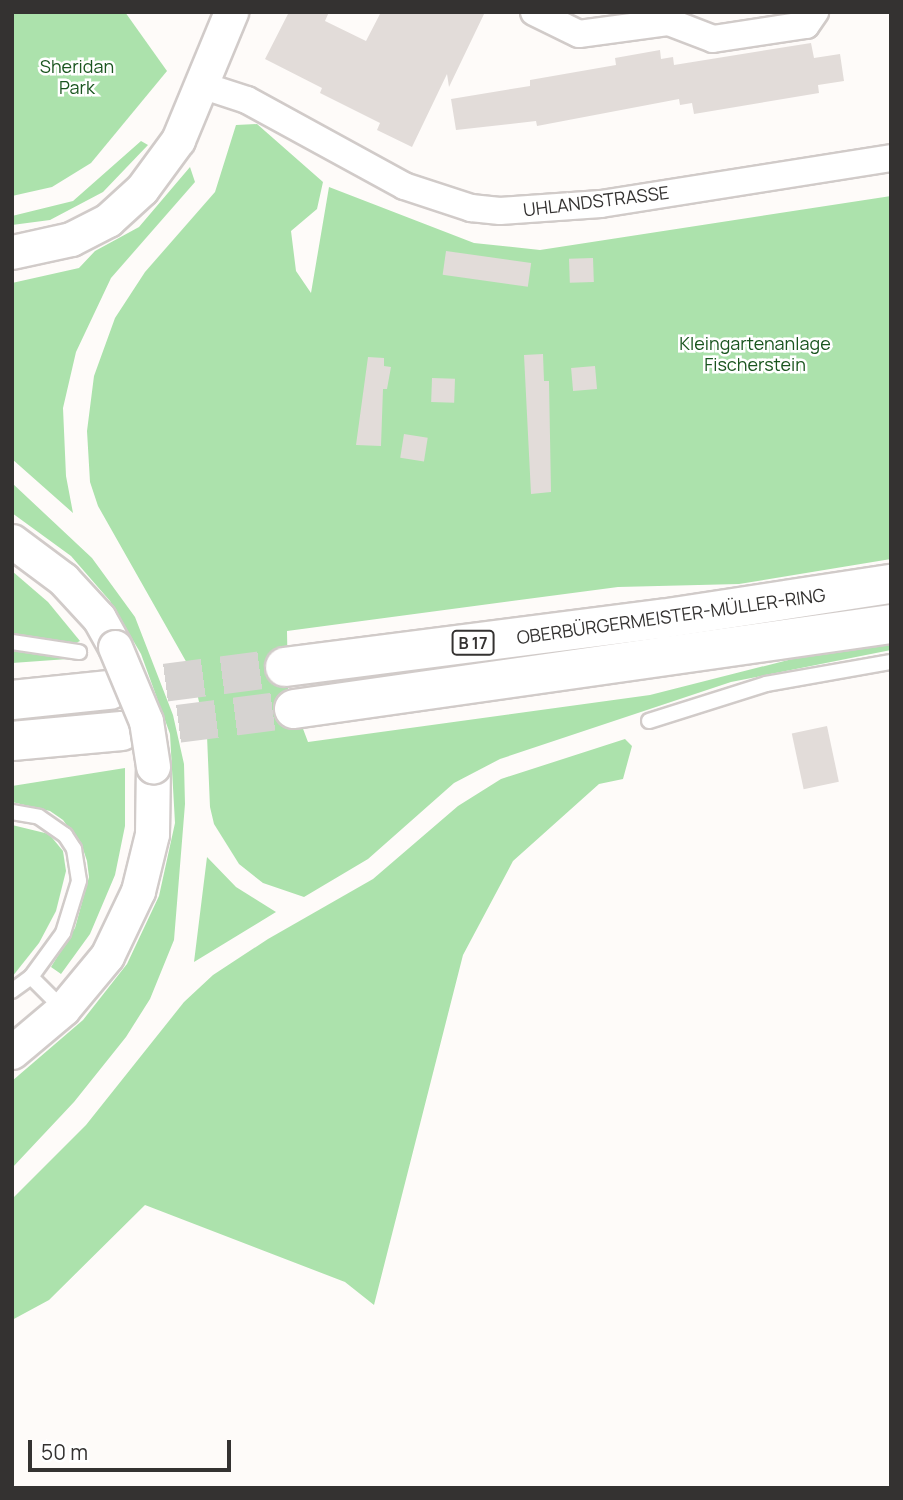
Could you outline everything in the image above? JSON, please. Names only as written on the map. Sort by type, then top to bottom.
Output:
[{"type":"highway","name":"OBERBÜRGERMEISTER-MÜLLER-RING","points":[[285,667],[662,619],[891,584]]},
{"type":"highway","name":"B 17","points":[[294,709],[891,624]]},
{"type":"highway","points":[[12,699],[109,690]]},
{"type":"highway","points":[[20,743],[122,731]]},
{"type":"street","points":[[12,251],[71,239],[128,203],[173,148],[230,12]]},
{"type":"street","points":[[534,12],[579,34],[669,22],[693,22],[713,39],[806,25],[815,12]]},
{"type":"street","name":"UHLANDSTRASSE","points":[[201,85],[247,100],[404,186],[471,208],[500,211],[601,204],[891,158]]},
{"type":"street","points":[[12,541],[63,579],[99,618],[115,647],[146,721],[153,766],[152,834],[138,891],[107,956],[63,1009],[12,1052]]},
{"type":"lane","points":[[12,642],[79,652]]},
{"type":"lane","points":[[649,721],[766,684],[891,662]]},
{"type":"lane","points":[[12,812],[53,824],[74,849],[79,864],[74,908],[63,933],[31,977],[12,991]]},
{"type":"lane","points":[[31,977],[63,1009]]},
{"type":"green space","name":"Sheridan Park","points":[[12,12],[125,12],[167,71],[91,163],[52,187],[12,196]]},
{"type":"green space","name":"Kleingartenanlage Fischerstein","points":[[257,124],[323,182],[317,209],[291,231],[296,271],[311,293],[329,187],[474,243],[540,250],[891,196],[891,559],[739,584],[618,587],[287,631],[288,689],[308,742],[650,695],[800,657],[891,643],[891,650],[731,682],[500,759],[454,783],[368,859],[304,897],[263,883],[239,864],[214,824],[210,807],[207,736],[192,672],[98,506],[90,482],[87,431],[94,376],[115,318],[145,272],[215,192],[236,125]]},
{"type":"green space","points":[[141,141],[148,145],[103,192],[50,220],[12,225],[12,216],[73,201]]},
{"type":"green space","points":[[190,167],[195,182],[111,278],[76,352],[63,408],[66,476],[73,513],[12,459],[12,283],[79,268],[95,251],[139,227]]},
{"type":"green space","points":[[12,483],[92,558],[135,617],[173,715],[184,764],[185,804],[174,940],[150,999],[126,1037],[74,1102],[12,1168],[12,1081],[83,1020],[127,964],[159,896],[175,823],[170,734],[141,654],[110,601],[71,556],[12,513]]},
{"type":"green space","points":[[12,571],[48,602],[80,641],[72,645],[12,634]]},
{"type":"green space","points":[[12,649],[30,652],[68,659],[12,663]]},
{"type":"green space","points":[[625,739],[632,746],[623,779],[599,784],[513,861],[463,955],[374,1305],[345,1282],[145,1205],[49,1300],[12,1320],[12,1199],[86,1125],[184,1002],[213,975],[268,939],[373,879],[458,806],[501,779]]},
{"type":"green space","points":[[125,768],[125,826],[115,875],[90,934],[61,974],[51,967],[75,928],[89,877],[87,861],[82,846],[63,820],[50,811],[12,802],[12,786]]},
{"type":"green space","points":[[12,825],[49,834],[63,851],[66,871],[56,911],[39,943],[12,977]]},
{"type":"green space","points":[[207,857],[236,887],[276,912],[194,962]]},
{"type":"building","points":[[289,12],[329,12],[325,21],[366,41],[381,12],[485,12],[449,87],[447,74],[412,147],[377,130],[380,123],[320,93],[322,88],[265,59]]},
{"type":"building","points":[[811,43],[814,58],[840,54],[844,81],[818,85],[819,93],[694,114],[692,103],[680,105],[679,99],[537,126],[536,121],[456,130],[451,99],[530,86],[530,80],[616,65],[615,58],[660,50],[661,59],[673,57],[674,65]]},
{"type":"building","points":[[446,251],[531,263],[528,287],[443,275]]},
{"type":"building","points":[[593,258],[594,282],[570,283],[569,259]]},
{"type":"building","points":[[543,354],[544,381],[549,381],[551,492],[531,494],[524,355]]},
{"type":"building","points":[[368,357],[384,358],[384,366],[391,367],[387,389],[383,389],[381,446],[356,445]]},
{"type":"building","points":[[595,366],[597,389],[573,391],[571,368]]},
{"type":"building","points":[[432,378],[455,379],[454,403],[431,402]]},
{"type":"building","points":[[404,434],[428,438],[424,461],[400,458]]},
{"type":"building","points":[[827,726],[839,782],[804,789],[792,733]]},
{"type":"tunnel","points":[[109,690],[285,667]]},
{"type":"tunnel","points":[[122,731],[294,709]]}]
